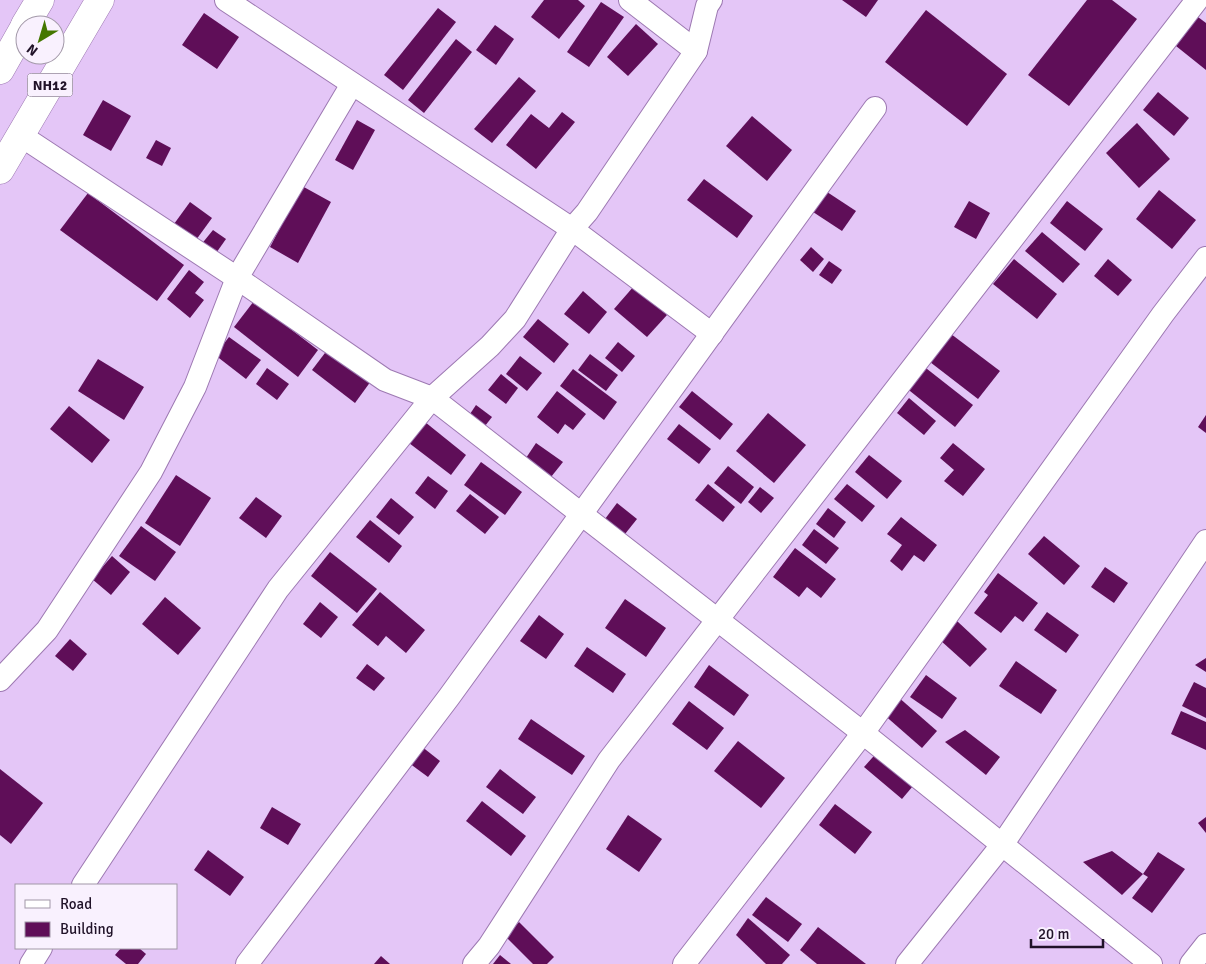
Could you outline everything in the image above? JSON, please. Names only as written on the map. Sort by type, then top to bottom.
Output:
[{"type":"highway","points":[[31,15],[40,0]]},
{"type":"highway","name":"NH12","points":[[0,170],[100,0]]},
{"type":"highway","points":[[0,70],[15,43]]},
{"type":"street","points":[[226,0],[572,229],[712,334]]},
{"type":"street","points":[[630,0],[696,51]]},
{"type":"street","points":[[83,884],[278,589],[432,398],[490,346],[515,319],[572,229],[587,212],[696,51],[707,6],[712,0]]},
{"type":"street","points":[[474,964],[488,946],[609,760],[1197,0]]},
{"type":"street","points":[[0,680],[47,630],[150,472],[195,387],[238,278],[352,84]]},
{"type":"street","points":[[247,964],[449,697],[875,108]]},
{"type":"street","points":[[20,135],[238,278],[385,380],[432,398],[863,733],[1151,964]]},
{"type":"street","points":[[684,964],[863,733],[1163,314],[1206,258]]},
{"type":"street","points":[[907,964],[1002,845],[1206,541]]},
{"type":"street","points":[[1191,964],[1206,944]]},
{"type":"street","points":[[30,964],[40,949]]},
{"type":"building","points":[[544,0],[578,0],[585,6],[559,39],[531,17]]},
{"type":"building","points":[[842,0],[878,0],[866,17]]},
{"type":"building","points":[[1087,0],[1112,0],[1137,19],[1069,106],[1028,75]]},
{"type":"building","points":[[601,2],[624,17],[589,67],[567,52]]},
{"type":"building","points":[[438,8],[456,22],[403,90],[384,75]]},
{"type":"building","points":[[926,10],[1007,74],[967,126],[885,62]]},
{"type":"building","points":[[204,13],[239,37],[217,69],[182,45]]},
{"type":"building","points":[[1198,17],[1206,23],[1206,70],[1176,46]]},
{"type":"building","points":[[636,24],[658,44],[628,76],[607,57]]},
{"type":"building","points":[[495,25],[514,39],[496,65],[476,50]]},
{"type":"building","points":[[456,39],[472,52],[424,113],[408,100]]},
{"type":"building","points":[[519,77],[536,91],[492,143],[474,129]]},
{"type":"building","points":[[1158,92],[1189,118],[1174,136],[1143,110]]},
{"type":"building","points":[[103,100],[131,116],[111,151],[83,135]]},
{"type":"building","points":[[562,112],[575,122],[536,169],[506,145],[531,114],[549,128]]},
{"type":"building","points":[[752,116],[792,150],[767,181],[726,146]]},
{"type":"building","points":[[357,120],[375,130],[353,170],[335,160]]},
{"type":"building","points":[[1137,123],[1170,159],[1139,188],[1106,153]]},
{"type":"building","points":[[156,140],[171,148],[162,166],[146,158]]},
{"type":"building","points":[[704,179],[753,216],[737,238],[687,200]]},
{"type":"building","points":[[302,186],[331,202],[298,263],[270,247]]},
{"type":"building","points":[[824,190],[856,211],[842,231],[810,210]]},
{"type":"building","points":[[1159,190],[1196,220],[1172,249],[1136,219]]},
{"type":"building","points":[[88,193],[184,265],[157,301],[60,230]]},
{"type":"building","points":[[969,201],[990,213],[976,239],[954,227]]},
{"type":"building","points":[[1067,201],[1103,229],[1085,251],[1050,223]]},
{"type":"building","points":[[190,202],[212,218],[196,240],[174,224]]},
{"type":"building","points":[[213,230],[226,239],[214,256],[200,246]]},
{"type":"building","points":[[1042,232],[1080,264],[1063,283],[1025,251]]},
{"type":"building","points":[[811,247],[824,259],[813,272],[800,260]]},
{"type":"building","points":[[1014,259],[1057,294],[1037,319],[993,284]]},
{"type":"building","points":[[1108,259],[1132,280],[1118,296],[1094,276]]},
{"type":"building","points":[[829,261],[842,270],[832,284],[819,275]]},
{"type":"building","points":[[189,270],[204,282],[195,293],[204,300],[190,318],[167,299]]},
{"type":"building","points":[[634,286],[667,315],[647,337],[614,309]]},
{"type":"building","points":[[583,291],[607,312],[589,334],[564,314]]},
{"type":"building","points":[[254,301],[318,350],[298,377],[234,327]]},
{"type":"building","points":[[538,319],[569,344],[554,363],[523,337]]},
{"type":"building","points":[[951,334],[1000,371],[978,399],[930,362]]},
{"type":"building","points":[[229,337],[261,360],[246,379],[215,355]]},
{"type":"building","points":[[618,342],[635,356],[622,372],[605,358]]},
{"type":"building","points":[[328,349],[371,381],[355,403],[312,370]]},
{"type":"building","points":[[590,354],[618,375],[606,391],[578,370]]},
{"type":"building","points":[[520,356],[542,373],[527,391],[506,374]]},
{"type":"building","points":[[98,359],[144,387],[124,420],[78,391]]},
{"type":"building","points":[[922,365],[973,405],[955,427],[905,387]]},
{"type":"building","points":[[267,368],[289,384],[277,400],[256,384]]},
{"type":"building","points":[[573,369],[617,402],[604,420],[560,386]]},
{"type":"building","points":[[501,374],[518,388],[506,404],[488,390]]},
{"type":"building","points":[[557,391],[586,414],[573,430],[565,424],[558,434],[537,417]]},
{"type":"building","points":[[692,391],[733,424],[720,440],[679,407]]},
{"type":"building","points":[[909,398],[936,421],[924,435],[897,413]]},
{"type":"building","points":[[476,405],[492,417],[485,426],[470,414]]},
{"type":"building","points":[[69,406],[110,440],[92,463],[50,429]]},
{"type":"building","points":[[768,413],[806,445],[774,483],[736,451]]},
{"type":"building","points":[[1206,415],[1206,433],[1198,427]]},
{"type":"building","points":[[425,422],[466,455],[451,475],[409,443]]},
{"type":"building","points":[[679,424],[711,449],[699,464],[667,439]]},
{"type":"building","points":[[536,443],[563,462],[551,477],[526,458]]},
{"type":"building","points":[[953,443],[985,469],[963,496],[944,481],[954,470],[940,458]]},
{"type":"building","points":[[869,455],[902,481],[887,499],[855,472]]},
{"type":"building","points":[[481,462],[522,492],[505,515],[464,485]]},
{"type":"building","points":[[728,466],[754,487],[741,504],[714,483]]},
{"type":"building","points":[[176,475],[211,498],[180,546],[145,523]]},
{"type":"building","points":[[428,476],[448,491],[435,509],[415,493]]},
{"type":"building","points":[[708,484],[735,507],[723,522],[695,500]]},
{"type":"building","points":[[847,484],[875,506],[862,522],[834,499]]},
{"type":"building","points":[[760,487],[774,498],[761,513],[748,502]]},
{"type":"building","points":[[470,494],[499,517],[485,534],[456,511]]},
{"type":"building","points":[[256,497],[282,516],[266,538],[239,518]]},
{"type":"building","points":[[391,498],[414,517],[399,535],[376,517]]},
{"type":"building","points":[[617,503],[637,519],[625,534],[605,519]]},
{"type":"building","points":[[828,508],[846,522],[834,538],[816,524]]},
{"type":"building","points":[[901,517],[937,545],[924,562],[914,555],[902,571],[890,561],[902,545],[887,534]]},
{"type":"building","points":[[370,520],[402,546],[389,563],[356,537]]},
{"type":"building","points":[[141,526],[176,552],[155,581],[119,556]]},
{"type":"building","points":[[814,529],[839,548],[826,564],[802,545]]},
{"type":"building","points":[[1044,536],[1080,566],[1064,585],[1028,554]]},
{"type":"building","points":[[795,548],[836,579],[821,598],[807,587],[799,597],[773,577]]},
{"type":"building","points":[[330,552],[377,589],[357,613],[311,576]]},
{"type":"building","points":[[112,556],[130,572],[111,595],[92,579]]},
{"type":"building","points":[[1105,567],[1128,583],[1114,603],[1091,587]]},
{"type":"building","points":[[998,573],[1038,603],[1023,622],[1015,616],[1001,633],[974,613],[988,595],[984,592]]},
{"type":"building","points":[[380,592],[425,630],[406,653],[386,636],[378,646],[352,625]]},
{"type":"building","points":[[165,597],[201,628],[178,655],[142,624]]},
{"type":"building","points":[[625,599],[666,628],[646,657],[605,628]]},
{"type":"building","points":[[320,602],[338,617],[321,638],[303,624]]},
{"type":"building","points":[[1047,612],[1079,635],[1066,653],[1034,630]]},
{"type":"building","points":[[539,615],[564,634],[546,659],[520,641]]},
{"type":"building","points":[[957,621],[987,649],[970,667],[940,640]]},
{"type":"building","points":[[70,639],[87,654],[73,671],[55,656]]},
{"type":"building","points":[[587,647],[626,674],[613,693],[574,666]]},
{"type":"building","points":[[1206,658],[1206,672],[1195,665]]},
{"type":"building","points":[[1016,661],[1057,690],[1041,714],[999,686]]},
{"type":"building","points":[[367,664],[385,678],[374,691],[356,678]]},
{"type":"building","points":[[709,665],[749,695],[734,716],[694,687]]},
{"type":"building","points":[[926,675],[957,698],[942,719],[910,697]]},
{"type":"building","points":[[1194,682],[1206,688],[1206,718],[1182,706]]},
{"type":"building","points":[[897,696],[937,731],[922,748],[882,713]]},
{"type":"building","points":[[689,701],[724,728],[707,750],[672,724]]},
{"type":"building","points":[[1181,711],[1206,722],[1206,750],[1171,734]]},
{"type":"building","points":[[531,719],[585,756],[572,775],[518,739]]},
{"type":"building","points":[[965,730],[1000,757],[986,775],[945,742]]},
{"type":"building","points":[[738,741],[785,778],[761,808],[714,771]]},
{"type":"building","points":[[421,746],[440,761],[428,777],[409,763]]},
{"type":"building","points":[[881,748],[918,780],[902,799],[864,767]]},
{"type":"building","points":[[0,769],[43,803],[11,844],[0,835]]},
{"type":"building","points":[[500,769],[536,797],[523,814],[486,787]]},
{"type":"building","points":[[482,801],[526,836],[511,856],[466,821]]},
{"type":"building","points":[[835,804],[872,832],[855,854],[819,825]]},
{"type":"building","points":[[272,807],[301,824],[288,845],[260,828]]},
{"type":"building","points":[[628,815],[662,839],[639,872],[606,849]]},
{"type":"building","points":[[1206,817],[1206,833],[1198,823]]},
{"type":"building","points":[[208,850],[244,877],[230,896],[194,870]]},
{"type":"building","points":[[1112,851],[1143,874],[1122,895],[1083,862]]},
{"type":"building","points":[[1158,852],[1185,869],[1152,913],[1132,898],[1148,877],[1143,874]]},
{"type":"building","points":[[766,897],[802,924],[788,942],[752,915]]},
{"type":"building","points":[[748,918],[790,955],[782,964],[766,964],[736,935]]},
{"type":"building","points":[[519,922],[554,957],[547,964],[533,964],[505,936]]},
{"type":"building","points":[[818,927],[866,964],[817,964],[800,950]]},
{"type":"building","points":[[120,949],[140,949],[146,954],[138,964],[126,964],[115,955]]},
{"type":"building","points":[[500,955],[511,964],[493,964]]},
{"type":"building","points":[[381,956],[390,964],[374,964]]}]
